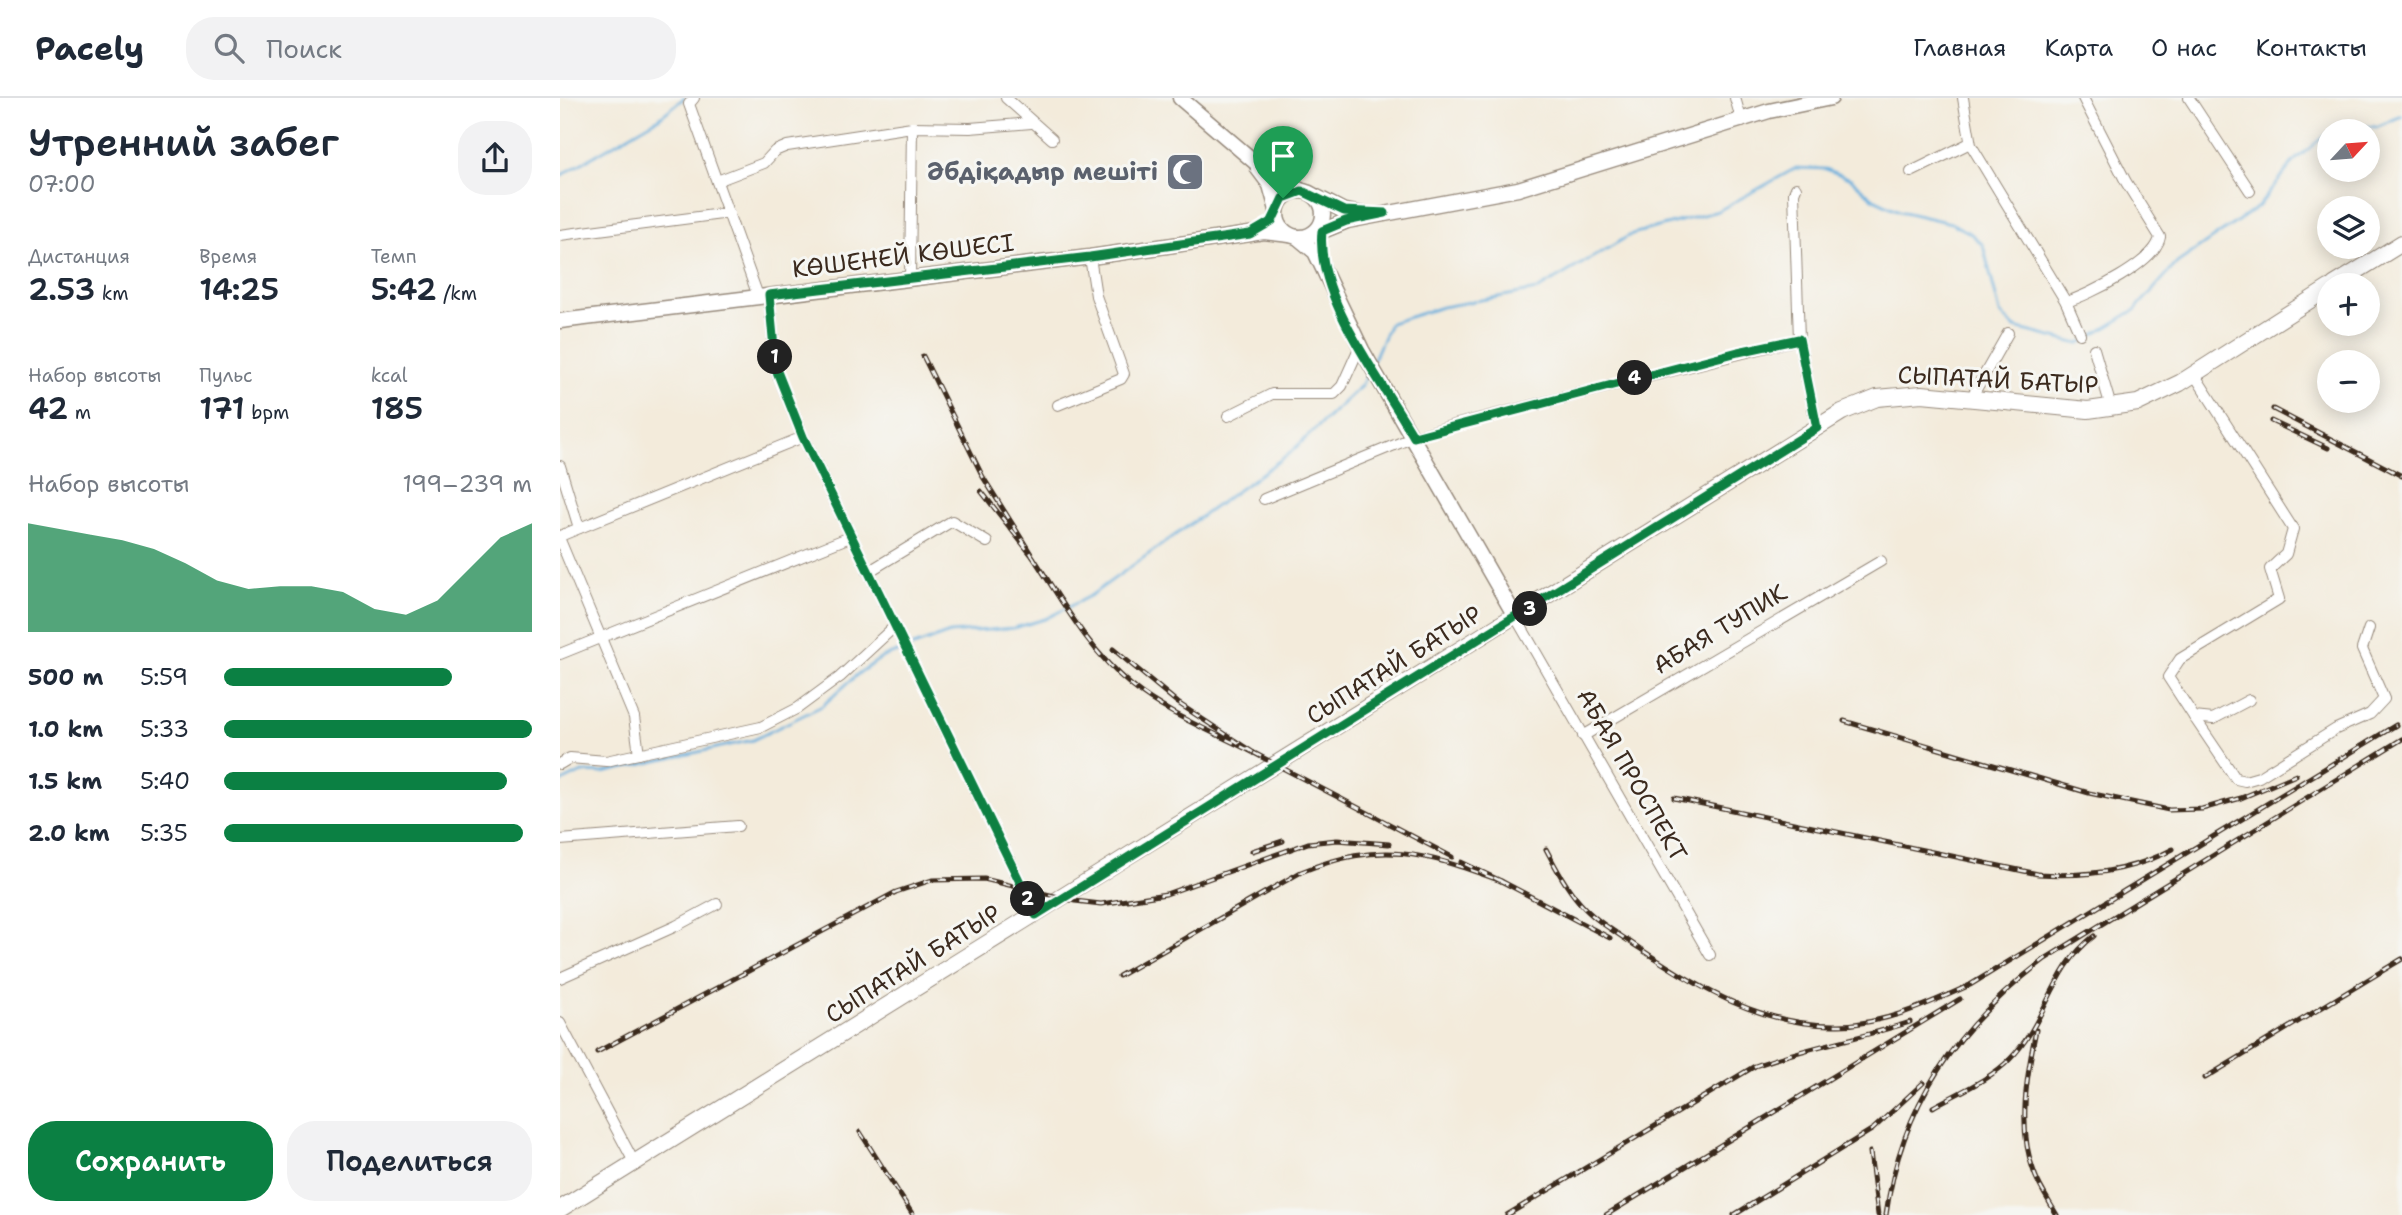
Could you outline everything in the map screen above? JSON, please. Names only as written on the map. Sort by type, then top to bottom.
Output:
[{"type":"main road","points":[[1180,98],[1250,160],[1270,185],[1280,226],[1308,232],[1385,213],[1518,189],[1742,122],[1769,111],[1831,98]]},
{"type":"main road","points":[[1250,160],[1344,211],[1385,213]]},
{"type":"main road","points":[[1251,234],[1266,227],[1288,193],[1309,193],[1321,203],[1308,232],[1308,244],[1361,348],[1515,616]]},
{"type":"main road","points":[[1308,232],[1320,249],[1325,273]]},
{"type":"main road","name":"КӨШЕНЕЙ КӨШЕСІ","points":[[560,321],[1090,257],[1251,234],[1308,232]]},
{"type":"main road","name":"СЫПАТАЙ БАТЫР","points":[[2354,273],[2402,243]]},
{"type":"main road","name":"СЫПАТАЙ БАТЫР","points":[[560,1209],[1817,428],[1877,398],[1922,394],[2088,410],[2138,403],[2194,374],[2317,296]]},
{"type":"street","points":[[1006,98],[1052,139]]},
{"type":"street","points":[[1735,98],[1742,122]]},
{"type":"street","points":[[1963,98],[1970,143],[2066,302],[2080,334]]},
{"type":"street","points":[[2066,302],[2092,294],[2155,249],[2160,237],[2126,183],[2083,98]]},
{"type":"street","points":[[2189,98],[2250,191]]},
{"type":"street","points":[[691,101],[717,181],[763,296],[776,369],[803,437],[1036,915]]},
{"type":"street","points":[[717,181],[764,163],[775,151],[787,146],[912,127],[970,128],[1031,123]]},
{"type":"street","points":[[910,279],[912,127]]},
{"type":"street","points":[[1911,172],[1970,143]]},
{"type":"street","points":[[1796,188],[1799,339],[1817,428]]},
{"type":"street","points":[[560,235],[729,213]]},
{"type":"street","points":[[1058,405],[1121,379],[1124,374],[1096,296],[1090,257]]},
{"type":"street","points":[[1970,400],[2008,333]]},
{"type":"street","points":[[1264,499],[1414,437],[1725,355],[1799,339]]},
{"type":"street","points":[[1228,416],[1272,394],[1334,394],[1342,386],[1361,348]]},
{"type":"street","points":[[2094,349],[2111,407]]},
{"type":"street","points":[[2194,374],[2292,529],[2286,554],[2270,569],[2279,599],[2180,659],[2168,677],[2236,779],[2245,781],[2259,776],[2336,729],[2370,714],[2384,699],[2362,649],[2369,628]]},
{"type":"street","points":[[639,754],[634,717],[560,538],[803,437]]},
{"type":"street","points":[[560,466],[579,528]]},
{"type":"street","points":[[867,572],[952,521],[987,542]]},
{"type":"street","points":[[560,654],[850,537]]},
{"type":"street","name":"АБАЯ ТУПИК","points":[[1583,736],[1881,561]]},
{"type":"street","name":"АБАЯ ПРОСПЕКТ","points":[[1515,616],[1710,956]]},
{"type":"street","points":[[560,765],[570,758],[606,761],[761,727],[797,708],[840,677],[894,627]]},
{"type":"street","points":[[2194,717],[2213,719],[2249,700]]},
{"type":"street","points":[[560,840],[738,826]]},
{"type":"street","points":[[560,978],[677,926],[717,904]]},
{"type":"street","points":[[560,1023],[635,1164]]},
{"type":"waterway","points":[[560,176],[659,118],[684,98]]},
{"type":"waterway","points":[[2380,125],[2402,116]]},
{"type":"waterway","points":[[1373,361],[1390,323],[1442,307],[1537,290],[1632,234],[1718,211],[1796,168],[1826,169],[1851,179],[1874,199],[1899,211],[1951,223],[1970,233],[1983,245],[2000,313],[2015,328],[2079,344],[2135,310],[2177,263],[2258,207],[2294,161],[2317,142]]},
{"type":"waterway","points":[[560,783],[582,772],[603,773],[753,740],[822,706],[859,673],[883,657],[950,633],[1014,628],[1045,619],[1090,596],[1290,453],[1361,386],[1369,370]]},
{"type":"railway","points":[[923,356],[983,477],[1033,557],[981,491]]},
{"type":"railway","points":[[2273,409],[2402,476]]},
{"type":"railway","points":[[2271,421],[2328,448]]},
{"type":"railway","points":[[1033,557],[1089,641],[1116,672],[1175,714],[1254,753],[1178,703],[1113,649]]},
{"type":"railway","points":[[1844,721],[2089,793],[2169,810],[2202,809],[2241,798],[2296,775]]},
{"type":"railway","points":[[1546,849],[1566,884],[1586,910],[1685,977],[1758,1012],[1811,1024],[1856,1024],[1906,1012],[1970,985],[2396,725]]},
{"type":"railway","points":[[1886,1215],[1905,1138],[1920,1103],[1960,1040],[2014,985],[2045,959],[2402,739]]},
{"type":"railway","points":[[1254,753],[1452,857]]},
{"type":"railway","points":[[1674,798],[2038,874],[2073,875],[2124,868],[2173,849]]},
{"type":"railway","points":[[597,1052],[896,892],[932,880],[984,879],[1075,901],[1101,904],[1166,894],[1308,843],[1337,840],[1389,844]]},
{"type":"railway","points":[[1252,851],[1283,841]]},
{"type":"railway","points":[[1119,976],[1301,872],[1329,862],[1379,853],[1402,854],[1448,863],[1501,881],[1461,862]]},
{"type":"railway","points":[[1501,881],[1610,938]]},
{"type":"railway","points":[[1933,1107],[1983,1080],[2010,1059],[2032,1029],[2068,964],[2094,936]]},
{"type":"railway","points":[[2205,1078],[2402,959]]},
{"type":"railway","points":[[1606,1215],[1960,999]]},
{"type":"railway","points":[[1507,1215],[1755,1066],[1910,1022]]},
{"type":"railway","points":[[2036,1030],[2025,1101],[2026,1137],[2036,1178],[2057,1215]]},
{"type":"railway","points":[[1734,1215],[1873,1129],[1923,1083]]},
{"type":"railway","points":[[860,1132],[913,1215]]},
{"type":"railway","points":[[1870,1152],[1878,1215]]},
{"type":"place","name":"Әбдіқадыр мешіті","points":[[1185,172]]},
{"type":"route","points":[[1295,191],[1309,192],[1344,211],[1362,214],[1385,213],[1346,221],[1322,231],[1320,249],[1325,273],[1346,320],[1414,437],[1738,352],[1799,339],[1817,428],[1036,915],[899,639],[803,437],[776,369],[769,295],[1090,257],[1250,234],[1266,227],[1272,221],[1283,198],[1295,191]]}]
